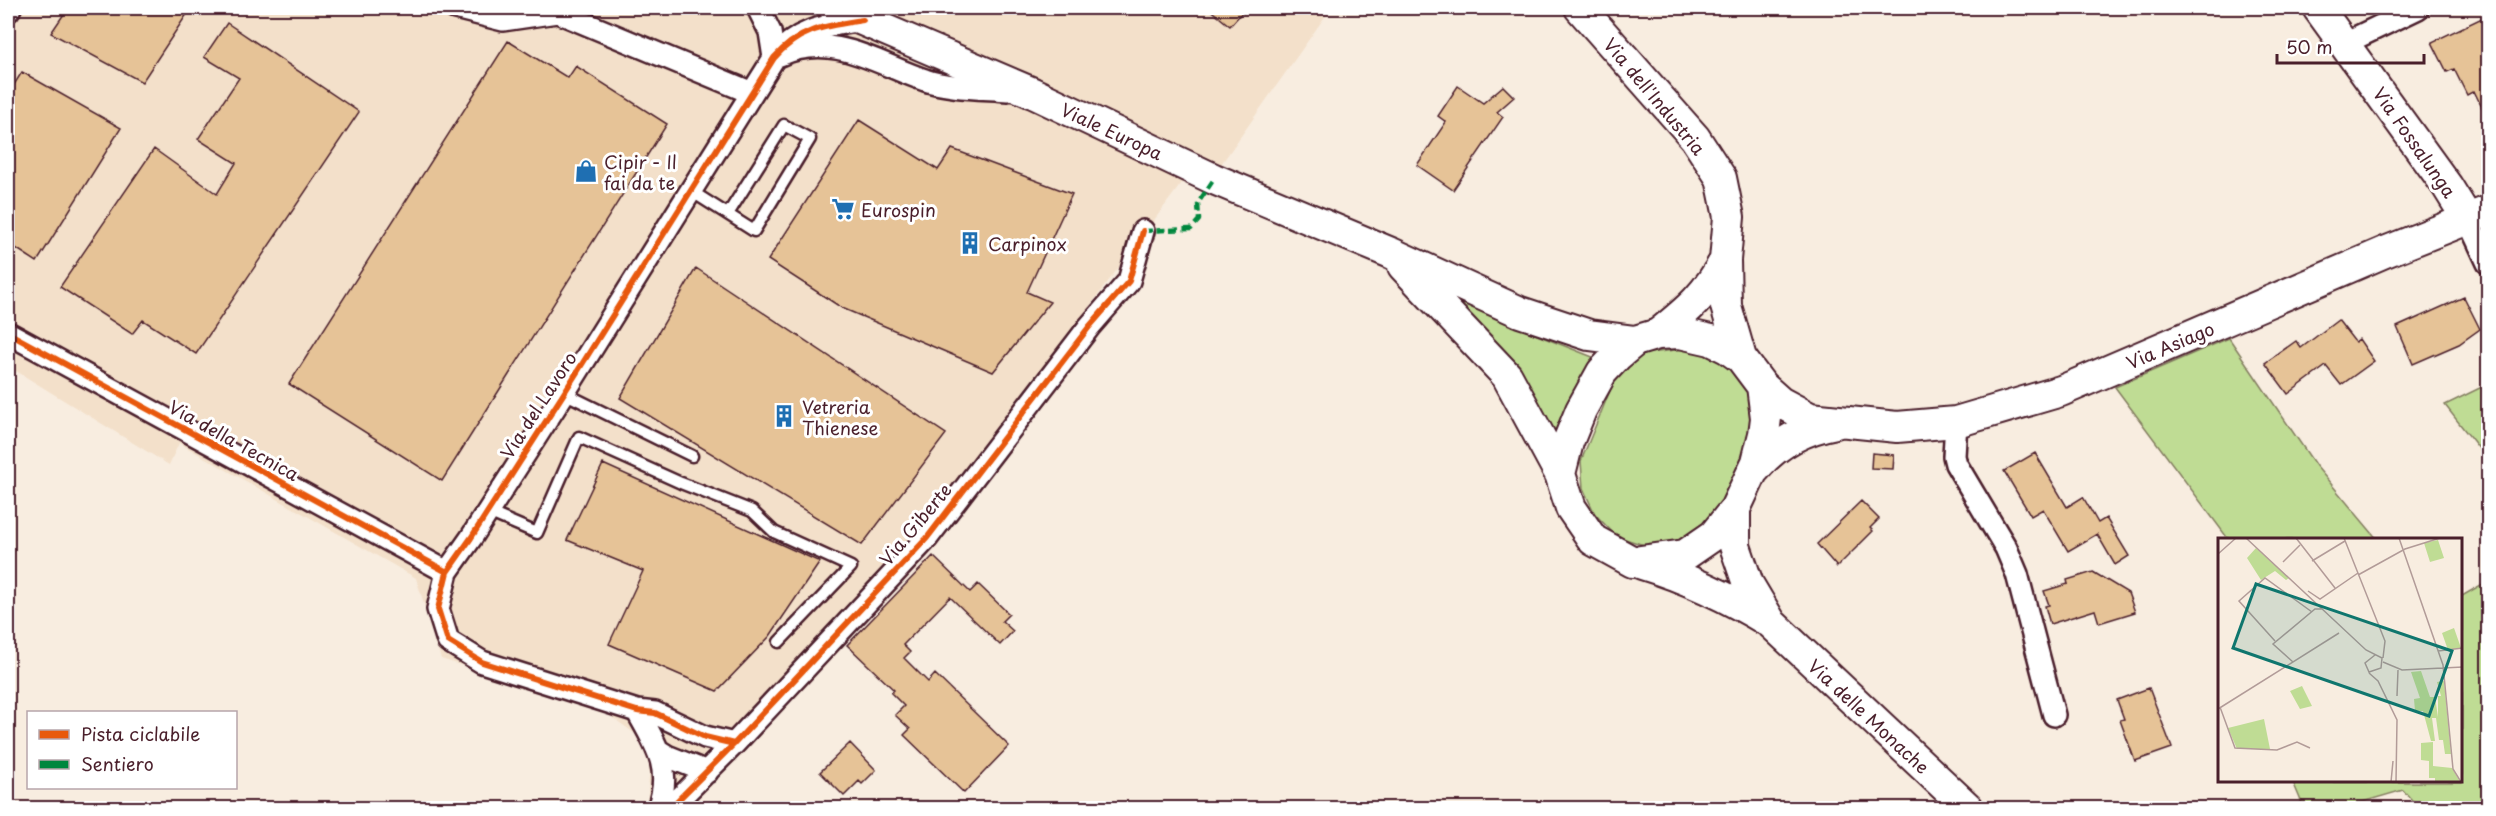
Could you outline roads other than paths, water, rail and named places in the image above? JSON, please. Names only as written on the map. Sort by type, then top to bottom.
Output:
[{"type":"main road","name":"Viale Europa","points":[[834,8],[1033,93],[1214,179],[1391,253],[1520,312],[1589,335],[1647,338]]},
{"type":"main road","name":"Via dell'Industria","points":[[1580,8],[1695,138],[1720,178],[1729,218],[1725,260],[1726,306],[1741,358]]},
{"type":"main road","name":"Via Fossalunga","points":[[2318,8],[2447,186],[2478,215]]},
{"type":"main road","name":"Via Asiago","points":[[1762,386],[1780,402],[1810,418],[1897,427],[1956,422],[2061,391],[2385,252],[2478,215]]},
{"type":"main road","points":[[1391,253],[1507,376],[1560,474],[1571,508],[1593,540],[1634,562],[1671,573],[1737,602],[1771,623]]},
{"type":"main road","name":"Via dell'Industria","points":[[1647,338],[1678,318],[1712,285],[1725,260]]},
{"type":"main road","points":[[1560,474],[1568,442],[1586,400],[1602,372],[1617,356],[1647,338],[1680,333],[1696,336],[1727,348],[1741,358],[1762,386],[1766,418],[1757,462],[1735,509],[1714,535],[1685,555],[1634,562]]},
{"type":"main road","points":[[1750,475],[1774,450],[1788,440],[1812,428],[1839,422]]},
{"type":"main road","points":[[1735,509],[1735,546],[1748,584],[1771,623]]},
{"type":"main road","name":"Via delle Monache","points":[[1771,623],[1968,808]]},
{"type":"street","points":[[455,8],[487,12],[503,20],[552,10],[752,93]]},
{"type":"street","points":[[758,8],[770,32],[774,58],[790,50],[826,46],[864,54],[927,81],[1033,93]]},
{"type":"street","points":[[2345,43],[2418,8]]},
{"type":"street","name":"Via del Lavoro","points":[[734,744],[705,737],[655,713],[637,711],[482,662],[448,641],[438,609],[447,572],[564,393],[774,58],[787,43],[818,27],[863,20]]},
{"type":"street","points":[[2478,215],[2488,263]]},
{"type":"street","name":"Via Giberte","points":[[670,808],[734,744],[927,538],[1089,327],[1129,280],[1143,231]]},
{"type":"street","name":"Via della Tecnica","points":[[8,333],[447,572]]},
{"type":"street","points":[[1956,422],[1954,456],[1956,464],[2006,548],[2017,574],[2054,715]]},
{"type":"street","points":[[637,711],[659,751],[664,770],[664,792],[658,808]]},
{"type":"street","points":[[688,728],[702,744],[707,772]]},
{"type":"street","points":[[659,751],[707,772]]},
{"type":"lane","points":[[691,191],[754,231],[810,139],[784,125],[728,214]]},
{"type":"lane","points":[[564,393],[692,456]]},
{"type":"lane","points":[[488,512],[537,533],[579,437],[681,483],[752,511],[774,532],[851,567],[779,642]]},
{"type":"place","name":"Cipir - Il fai da te","points":[[586,171]]},
{"type":"place","name":"Eurospin","points":[[843,209]]},
{"type":"place","name":"Carpinox","points":[[970,243]]},
{"type":"place","name":"Vetreria Thienese","points":[[784,416]]}]
